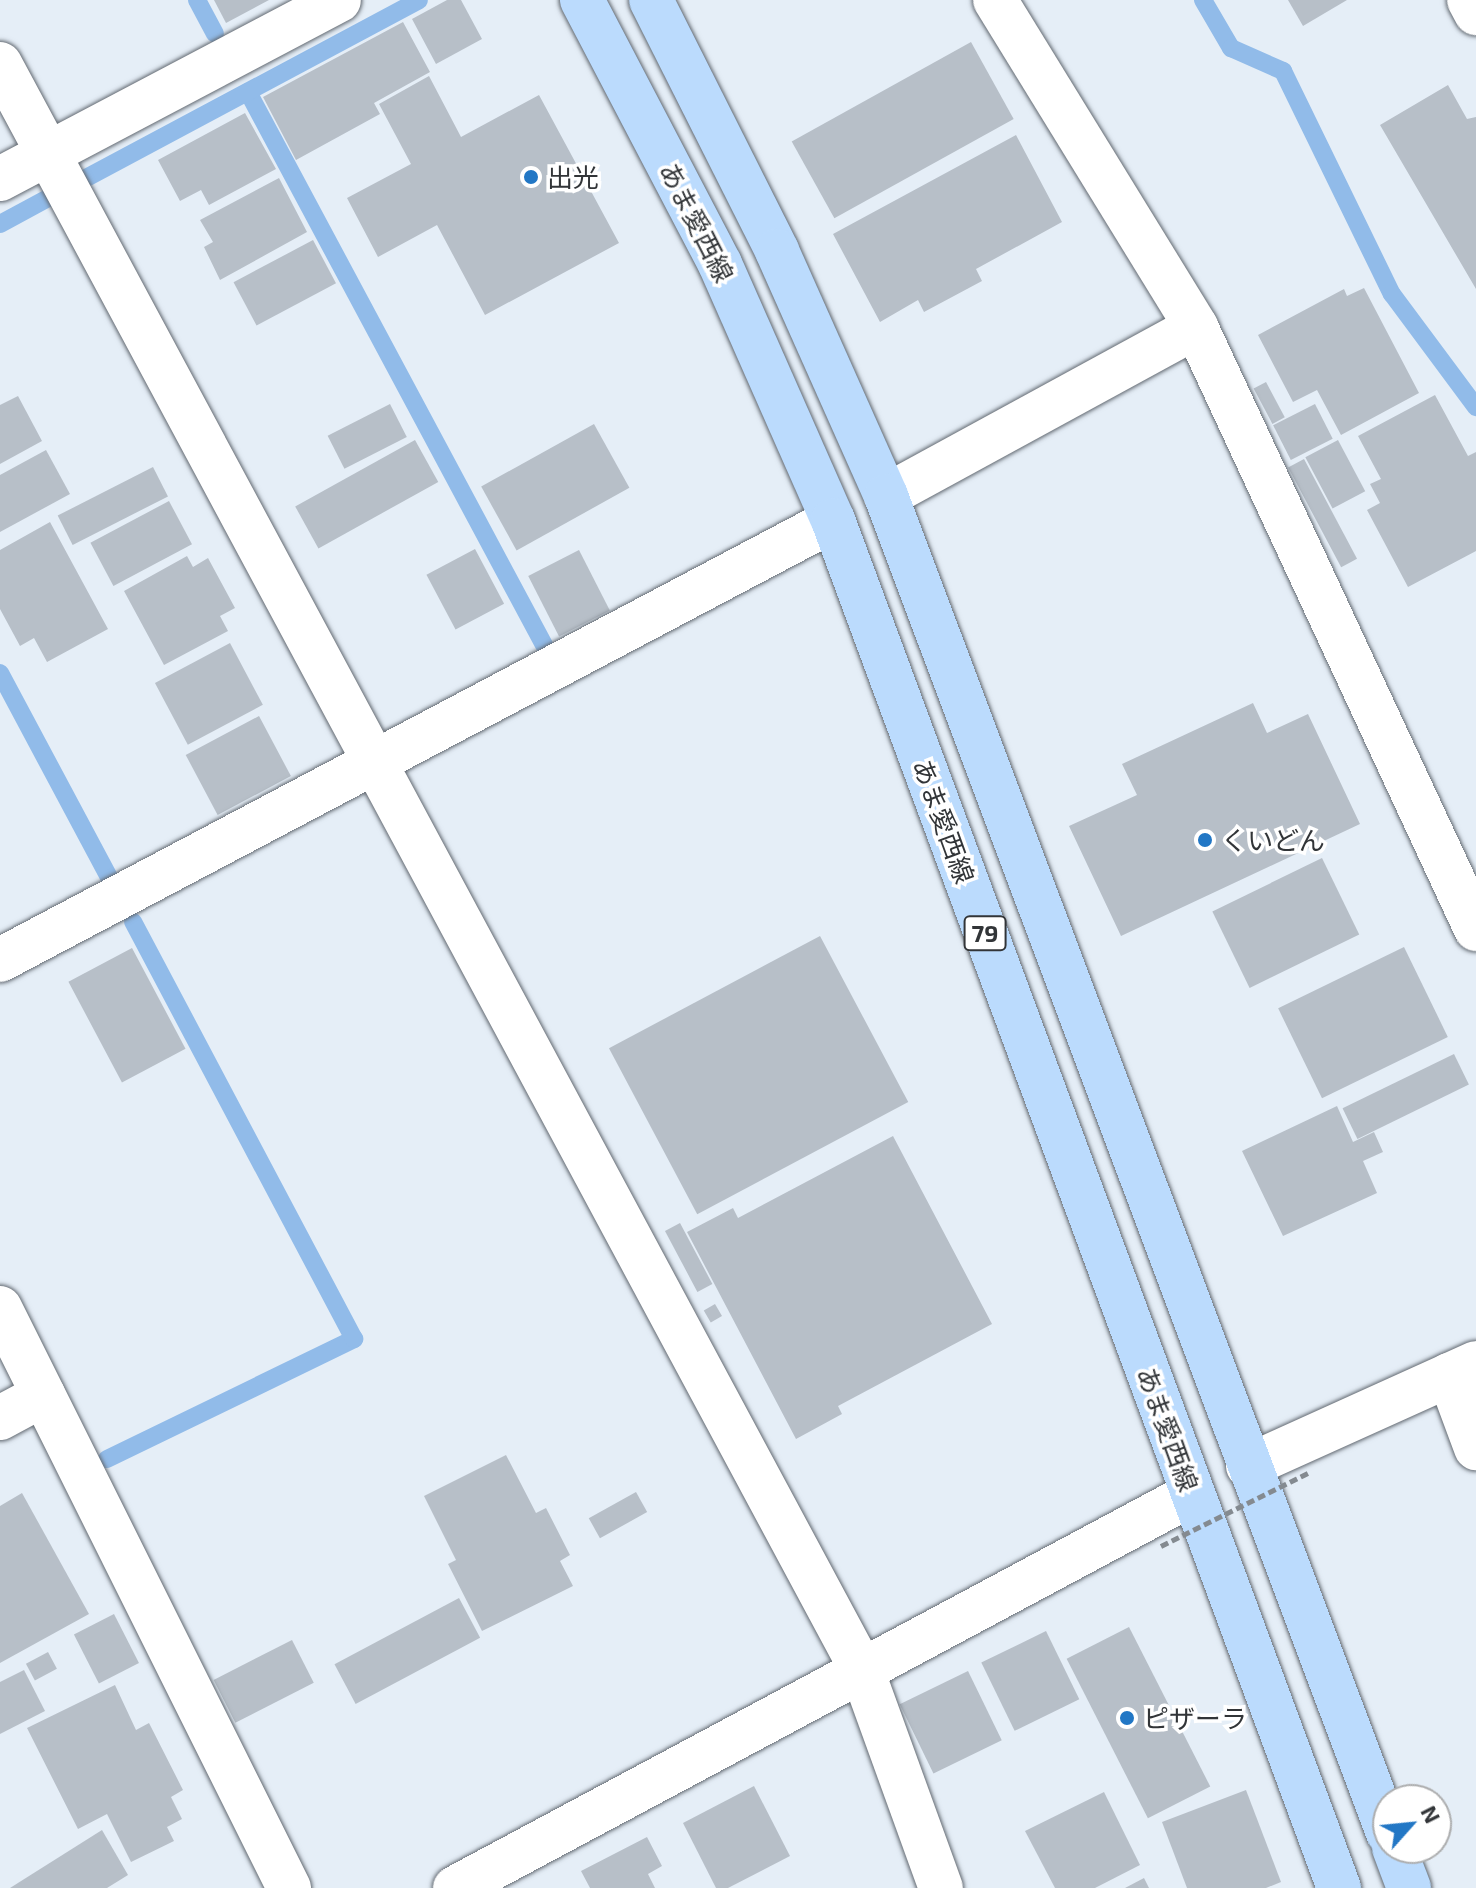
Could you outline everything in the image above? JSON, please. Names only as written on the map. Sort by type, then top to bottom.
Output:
[{"type":"main road","name":"あま愛西線","points":[[582,0],[720,264],[833,520],[1339,1888]]},
{"type":"main road","name":"79","points":[[651,0],[777,251],[886,496],[1372,1791]]},
{"type":"main road","points":[[1400,1864],[1409,1888]]},
{"type":"street","points":[[0,179],[339,0]]},
{"type":"street","points":[[995,0],[1196,327],[1476,929]]},
{"type":"street","points":[[1469,0],[1476,13]]},
{"type":"street","points":[[0,64],[371,763],[862,1670],[941,1888]]},
{"type":"street","points":[[886,496],[1196,327]]},
{"type":"street","points":[[0,960],[833,520]]},
{"type":"street","points":[[0,1308],[289,1888]]},
{"type":"street","points":[[1248,1466],[1462,1369],[1476,1448]]},
{"type":"street","points":[[0,1418],[43,1395]]},
{"type":"street","points":[[459,1887],[1192,1494]]},
{"type":"path","points":[[1161,1546],[1308,1473]]},
{"type":"building","points":[[214,0],[269,0],[226,23]]},
{"type":"building","points":[[447,0],[461,0],[482,39],[436,64],[412,19]]},
{"type":"building","points":[[1288,0],[1347,0],[1303,26]]},
{"type":"building","points":[[403,22],[430,72],[374,103],[380,114],[296,160],[263,97]]},
{"type":"building","points":[[971,42],[1014,119],[834,218],[792,141]]},
{"type":"building","points":[[429,76],[461,137],[539,95],[619,243],[485,315],[437,225],[378,257],[347,198],[411,164],[379,104]]},
{"type":"building","points":[[1448,85],[1467,119],[1476,117],[1476,289],[1380,125]]},
{"type":"building","points":[[245,113],[276,169],[209,205],[201,190],[180,201],[158,160]]},
{"type":"building","points":[[1016,135],[1062,222],[976,269],[982,281],[924,312],[918,300],[880,322],[833,234]]},
{"type":"building","points":[[279,178],[307,232],[220,280],[204,247],[213,242],[200,220]]},
{"type":"building","points":[[313,240],[336,283],[257,326],[234,282]]},
{"type":"building","points":[[1364,288],[1419,393],[1341,435],[1317,390],[1293,402],[1258,335],[1344,289],[1347,296]]},
{"type":"building","points":[[1266,382],[1285,417],[1272,424],[1254,389]]},
{"type":"building","points":[[1435,395],[1468,456],[1476,452],[1476,551],[1408,587],[1367,510],[1380,503],[1370,484],[1381,479],[1358,436]]},
{"type":"building","points":[[18,396],[42,441],[0,464],[0,405]]},
{"type":"building","points":[[390,404],[407,437],[344,469],[328,436]]},
{"type":"building","points":[[1315,404],[1333,439],[1291,460],[1273,425]]},
{"type":"building","points":[[594,424],[629,488],[517,550],[481,487]]},
{"type":"building","points":[[415,440],[438,482],[318,548],[295,506]]},
{"type":"building","points":[[1338,440],[1365,491],[1333,509],[1305,457]]},
{"type":"building","points":[[46,450],[70,494],[0,532],[0,475]]},
{"type":"building","points":[[1304,459],[1357,559],[1341,567],[1288,467]]},
{"type":"building","points":[[153,467],[168,496],[73,545],[58,516]]},
{"type":"building","points":[[169,501],[192,544],[113,586],[90,543]]},
{"type":"building","points":[[50,522],[108,629],[47,662],[34,638],[20,646],[0,609],[0,550]]},
{"type":"building","points":[[475,549],[504,604],[456,630],[426,575]]},
{"type":"building","points":[[579,550],[610,611],[559,636],[528,576]]},
{"type":"building","points":[[187,556],[193,567],[208,558],[235,608],[220,616],[228,631],[164,665],[124,591]]},
{"type":"building","points":[[230,643],[263,705],[188,745],[155,683]]},
{"type":"building","points":[[1253,703],[1267,733],[1308,714],[1360,824],[1121,936],[1069,826],[1137,795],[1122,764]]},
{"type":"building","points":[[259,716],[291,776],[218,815],[186,755]]},
{"type":"building","points":[[1322,858],[1359,934],[1250,988],[1212,911]]},
{"type":"building","points":[[820,936],[908,1102],[697,1214],[609,1048]]},
{"type":"building","points":[[1404,947],[1448,1037],[1322,1098],[1278,1008]]},
{"type":"building","points":[[132,948],[186,1049],[122,1082],[68,982]]},
{"type":"building","points":[[1454,1054],[1469,1085],[1357,1139],[1343,1108]]},
{"type":"building","points":[[1337,1106],[1353,1142],[1374,1132],[1383,1152],[1363,1161],[1377,1193],[1283,1236],[1242,1151]]},
{"type":"building","points":[[893,1136],[992,1324],[838,1406],[842,1414],[796,1439],[687,1232],[733,1208],[738,1218]]},
{"type":"building","points":[[680,1223],[712,1284],[697,1292],[665,1231]]},
{"type":"building","points":[[715,1304],[722,1316],[711,1323],[704,1310]]},
{"type":"building","points":[[506,1455],[536,1513],[546,1508],[570,1555],[560,1561],[573,1586],[482,1631],[448,1564],[456,1560],[424,1496]]},
{"type":"building","points":[[636,1492],[647,1512],[600,1538],[589,1518]]},
{"type":"building","points":[[22,1493],[89,1614],[0,1663],[0,1506]]},
{"type":"building","points":[[459,1598],[480,1638],[356,1704],[335,1664]]},
{"type":"building","points":[[114,1614],[139,1663],[99,1683],[74,1634]]},
{"type":"building","points":[[1129,1627],[1210,1786],[1148,1818],[1067,1659]]},
{"type":"building","points":[[1046,1631],[1079,1699],[1015,1731],[981,1663]]},
{"type":"building","points":[[292,1640],[314,1683],[235,1723],[214,1680]]},
{"type":"building","points":[[48,1652],[57,1669],[35,1681],[26,1664]]},
{"type":"building","points":[[24,1670],[45,1711],[0,1734],[0,1682]]},
{"type":"building","points":[[968,1671],[1002,1740],[933,1774],[900,1704]]},
{"type":"building","points":[[115,1685],[136,1730],[149,1723],[183,1790],[171,1797],[182,1819],[167,1827],[174,1841],[131,1862],[107,1814],[78,1829],[27,1728]]},
{"type":"building","points":[[754,1786],[790,1856],[728,1888],[716,1888],[683,1823]]},
{"type":"building","points":[[1246,1790],[1281,1882],[1266,1888],[1187,1888],[1162,1822]]},
{"type":"building","points":[[1104,1792],[1140,1865],[1095,1888],[1055,1888],[1025,1831]]},
{"type":"building","points":[[102,1830],[128,1875],[107,1888],[10,1888]]},
{"type":"building","points":[[647,1837],[662,1866],[648,1874],[655,1888],[590,1888],[581,1871]]},
{"type":"building","points":[[1144,1878],[1149,1888],[1125,1888]]},
{"type":"waterway","points":[[197,0],[215,34]]},
{"type":"waterway","points":[[88,177],[419,0]]},
{"type":"waterway","points":[[1203,0],[1231,48],[1283,71],[1392,294],[1476,407]]},
{"type":"waterway","points":[[248,92],[544,645]]},
{"type":"waterway","points":[[0,224],[48,198]]},
{"type":"waterway","points":[[0,673],[110,879]]},
{"type":"waterway","points":[[107,1459],[354,1339],[133,922]]},
{"type":"place","name":"出光","points":[[531,177]]},
{"type":"place","name":"くいどん","points":[[1205,840]]},
{"type":"place","name":"ピザーラ","points":[[1127,1718]]}]
